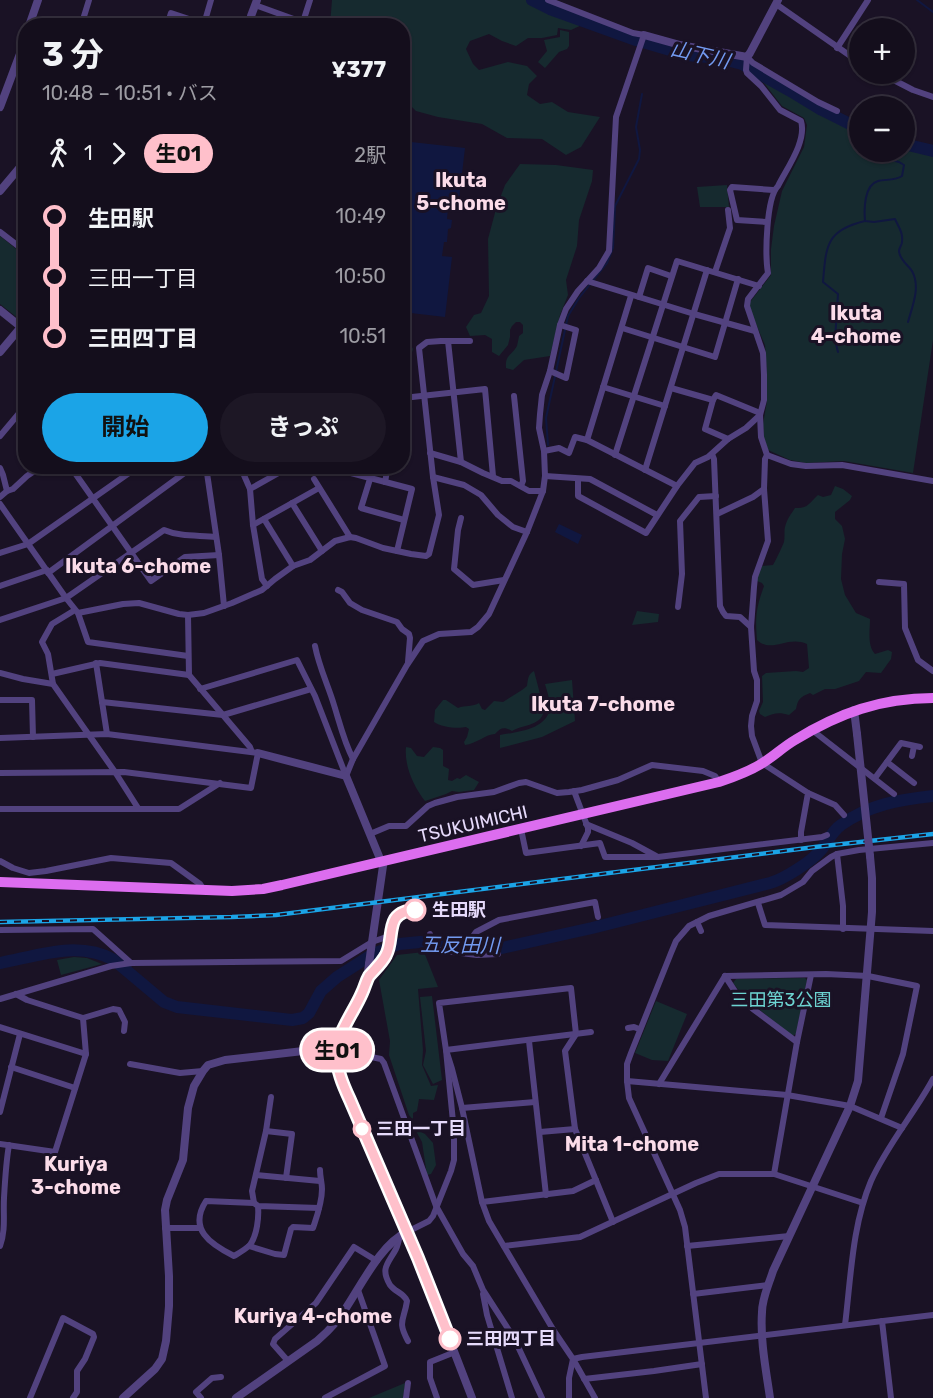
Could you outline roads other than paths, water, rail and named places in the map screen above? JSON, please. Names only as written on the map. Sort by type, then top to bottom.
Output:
[{"type":"main road","name":"TSUKUIMICHI","points":[[0,882],[205,891],[263,889],[521,829],[584,819],[719,783],[762,764],[827,721],[854,710],[888,701],[913,698],[933,699]]},
{"type":"street","points":[[32,18],[38,0]]},
{"type":"street","points":[[83,18],[89,0]]},
{"type":"street","points":[[206,18],[212,0]]},
{"type":"street","points":[[304,18],[310,0]]},
{"type":"street","points":[[548,0],[643,37],[753,63],[837,111]]},
{"type":"street","points":[[837,48],[868,0]]},
{"type":"street","points":[[251,18],[256,2],[289,18]]},
{"type":"street","points":[[849,55],[777,2],[746,63],[747,73],[780,110],[801,121],[802,125],[799,146],[778,186],[773,190],[767,222],[768,273],[748,299],[747,306],[763,353],[764,400],[760,414],[761,437],[767,455],[791,464],[842,465],[933,481]]},
{"type":"street","points":[[169,18],[171,13],[186,18]]},
{"type":"street","points":[[346,776],[407,665],[423,641],[440,634],[471,632],[478,627],[489,614],[527,532],[543,490],[545,476],[544,451],[539,428],[542,395],[566,309],[578,291],[599,268],[609,251],[616,117],[643,37]]},
{"type":"street","points":[[0,107],[18,59]]},
{"type":"street","points":[[901,84],[933,97]]},
{"type":"street","points":[[0,191],[18,170]]},
{"type":"street","points":[[767,222],[737,220],[730,190],[732,187],[773,190]]},
{"type":"street","points":[[715,272],[730,228],[728,210]]},
{"type":"street","points":[[0,232],[18,246]]},
{"type":"street","points":[[615,455],[677,261],[759,286]]},
{"type":"street","points":[[639,297],[648,268],[671,276]]},
{"type":"street","points":[[645,470],[707,270]]},
{"type":"street","points":[[622,328],[715,357],[738,279]]},
{"type":"street","points":[[587,281],[631,296],[755,331]]},
{"type":"street","points":[[587,440],[631,296]]},
{"type":"street","points":[[0,310],[18,322]]},
{"type":"street","points":[[550,371],[566,378],[576,330],[560,325]]},
{"type":"street","points":[[0,352],[18,332]]},
{"type":"street","points":[[138,808],[53,684],[48,654],[42,642],[52,624],[76,612],[123,604],[139,603],[179,615],[204,613],[262,590],[293,566],[310,560],[335,542],[351,537],[397,551],[426,556],[429,554],[439,515],[419,348],[427,342],[441,340],[470,341]]},
{"type":"street","points":[[448,341],[461,462]]},
{"type":"street","points":[[603,387],[665,406]]},
{"type":"street","points":[[671,388],[713,400]]},
{"type":"street","points":[[410,398],[485,389],[493,476]]},
{"type":"street","points":[[728,439],[705,429],[716,395],[760,414]]},
{"type":"street","points":[[514,396],[523,480],[521,486]]},
{"type":"street","points":[[578,479],[578,496],[646,533],[695,463],[712,454],[760,414]]},
{"type":"street","points":[[0,436],[18,415]]},
{"type":"street","points":[[544,451],[559,448],[569,453],[575,437],[587,440],[677,486]]},
{"type":"street","points":[[430,453],[461,462],[502,480],[512,481],[529,490],[543,490]]},
{"type":"street","points":[[712,454],[717,514],[720,606],[726,616],[740,617],[751,627]]},
{"type":"street","points":[[767,455],[764,489],[768,542],[755,577],[751,627],[754,671],[758,690],[752,716],[752,736],[762,764],[808,793],[834,805],[844,815]]},
{"type":"street","points":[[0,468],[7,491]]},
{"type":"street","points":[[0,497],[14,489],[30,474]]},
{"type":"street","points":[[75,474],[151,581],[184,557],[219,555]]},
{"type":"street","points":[[0,553],[28,544],[128,474]]},
{"type":"street","points":[[0,586],[47,572],[183,474]]},
{"type":"street","points":[[207,474],[224,606]]},
{"type":"street","points":[[243,474],[250,489],[262,579],[267,586]]},
{"type":"street","points":[[250,489],[277,474]]},
{"type":"street","points":[[355,474],[412,489],[397,551]]},
{"type":"street","points":[[385,482],[386,474]]},
{"type":"street","points":[[545,476],[590,478],[657,515]]},
{"type":"street","points":[[433,477],[464,485],[481,495],[498,515],[513,527],[527,532]]},
{"type":"street","points":[[370,478],[361,508],[404,520]]},
{"type":"street","points":[[314,479],[351,537]]},
{"type":"street","points":[[253,525],[319,488]]},
{"type":"street","points":[[717,514],[753,497],[764,489]]},
{"type":"street","points":[[678,607],[682,574],[680,521],[699,497],[716,496]]},
{"type":"street","points":[[292,503],[322,551]]},
{"type":"street","points":[[0,504],[76,612],[88,642],[188,656]]},
{"type":"street","points":[[461,518],[454,569],[473,585],[504,580]]},
{"type":"street","points":[[264,519],[293,566]]},
{"type":"street","points":[[0,620],[66,598],[164,530],[172,534],[216,537]]},
{"type":"street","points":[[879,582],[904,584],[905,628],[918,660],[933,671]]},
{"type":"street","points":[[338,590],[350,603],[362,610],[397,622],[409,634],[407,665]]},
{"type":"street","points":[[0,773],[115,772],[251,788],[255,753],[189,675],[188,615]]},
{"type":"street","points":[[315,646],[319,666],[328,685],[341,731],[354,759]]},
{"type":"street","points":[[200,689],[297,660],[382,862],[383,870],[367,978],[362,995],[344,1029],[337,1050],[338,1064],[342,1081],[403,1234],[455,1352],[472,1398]]},
{"type":"street","points":[[96,663],[107,734]]},
{"type":"street","points":[[52,674],[100,663],[189,675]]},
{"type":"street","points":[[0,673],[53,684]]},
{"type":"street","points":[[102,702],[223,715],[311,689]]},
{"type":"street","points":[[0,700],[32,700],[33,737]]},
{"type":"street","points":[[770,1398],[762,1335],[764,1297],[773,1270],[850,1106],[860,1072],[871,930],[872,878],[854,710]]},
{"type":"street","points":[[812,730],[894,794]]},
{"type":"street","points":[[0,738],[107,734],[255,753],[346,776]]},
{"type":"street","points":[[875,778],[901,743],[917,746],[912,756]]},
{"type":"street","points":[[887,762],[914,783]]},
{"type":"street","points":[[370,834],[389,826],[406,826],[428,806],[435,803],[457,797],[494,792],[519,783],[526,782],[557,793],[582,790],[618,780],[652,765],[703,771],[715,777],[719,783]]},
{"type":"street","points":[[0,809],[179,809],[219,783]]},
{"type":"street","points":[[574,791],[588,832],[580,846]]},
{"type":"street","points":[[801,840],[808,793]]},
{"type":"street","points":[[584,819],[658,857]]},
{"type":"street","points":[[521,829],[526,853],[600,843],[605,857],[658,857],[801,840],[826,834]]},
{"type":"street","points":[[706,1398],[686,1227],[629,1098],[627,1064],[639,1029],[676,941],[682,933],[697,922],[709,916],[781,895],[803,882],[812,871],[837,854],[933,843]]},
{"type":"street","points":[[837,854],[843,906],[843,929]]},
{"type":"street","points":[[0,861],[29,873],[111,858],[171,863],[200,884],[205,891]]},
{"type":"street","points":[[471,939],[476,932],[499,920],[596,902],[598,917]]},
{"type":"street","points":[[758,903],[765,925],[933,931]]},
{"type":"street","points":[[697,922],[701,932]]},
{"type":"street","points":[[0,930],[93,930],[128,964]]},
{"type":"street","points":[[430,935],[435,950],[477,955],[498,954]]},
{"type":"street","points":[[0,999],[111,966],[341,961],[391,938],[386,956],[367,978]]},
{"type":"street","points":[[726,976],[811,975],[816,973],[868,976],[917,986],[903,1054],[881,1118]]},
{"type":"street","points":[[774,1174],[811,975]]},
{"type":"street","points":[[726,976],[736,993],[753,1009],[797,1042]]},
{"type":"street","points":[[659,1084],[726,976]]},
{"type":"street","points":[[236,1398],[329,1330],[389,1244],[429,1221],[433,1216],[452,1171],[454,1160],[454,1132],[439,1003],[571,988],[576,1034],[565,1051],[575,1129],[613,1222]]},
{"type":"street","points":[[16,994],[27,1000],[83,1017],[113,1009],[119,1011],[125,1022],[124,1031]]},
{"type":"street","points":[[0,1144],[55,1152],[86,1054],[83,1017]]},
{"type":"street","points":[[0,1028],[86,1054]]},
{"type":"street","points":[[628,1028],[639,1029]]},
{"type":"street","points":[[446,1050],[591,1032]]},
{"type":"street","points":[[0,1112],[20,1034]]},
{"type":"street","points":[[529,1041],[546,1195]]},
{"type":"street","points":[[123,1398],[155,1369],[162,1359],[169,1306],[165,1210],[183,1161],[188,1108],[194,1086],[203,1071],[208,1065],[225,1060],[303,1051],[337,1050],[381,1059],[384,1063],[436,1206],[463,1254],[473,1266],[483,1290],[514,1338],[542,1398]]},
{"type":"street","points":[[446,1050],[462,1108],[482,1202],[489,1221],[595,1398]]},
{"type":"street","points":[[130,1064],[180,1073],[203,1071]]},
{"type":"street","points":[[11,1067],[75,1088]]},
{"type":"street","points":[[845,1325],[856,1227],[863,1203],[872,1181],[933,1079]]},
{"type":"street","points":[[627,1082],[788,1095],[850,1106],[902,1128]]},
{"type":"street","points":[[271,1097],[266,1131],[252,1191],[256,1204],[258,1214],[255,1233],[249,1246],[234,1256],[216,1246],[200,1228],[201,1208],[206,1201],[256,1204],[319,1208]]},
{"type":"street","points":[[462,1108],[535,1102]]},
{"type":"street","points":[[540,1132],[575,1129]]},
{"type":"street","points":[[266,1131],[292,1134],[286,1178]]},
{"type":"street","points":[[0,1246],[4,1231],[3,1201],[9,1145]]},
{"type":"street","points":[[249,1246],[284,1255],[293,1227],[313,1228],[322,1186],[320,1170]]},
{"type":"street","points":[[256,1174],[320,1181]]},
{"type":"street","points":[[504,1246],[580,1237],[719,1174],[774,1174],[863,1203]]},
{"type":"street","points":[[482,1202],[573,1191],[596,1180]]},
{"type":"street","points":[[165,1228],[200,1228]]},
{"type":"street","points":[[403,1234],[388,1261],[385,1273],[393,1289],[407,1301],[401,1319],[402,1331],[408,1341]]},
{"type":"street","points":[[687,1246],[789,1236]]},
{"type":"street","points":[[288,1361],[273,1344],[275,1339],[316,1303],[354,1247],[377,1261]]},
{"type":"street","points":[[693,1294],[768,1285]]},
{"type":"street","points":[[325,1398],[385,1366],[358,1290]]},
{"type":"street","points":[[483,1290],[487,1315],[512,1398]]},
{"type":"street","points":[[573,1359],[933,1315]]},
{"type":"street","points":[[30,1398],[63,1318],[93,1334],[94,1337],[77,1371],[77,1392],[73,1398]]},
{"type":"street","points":[[882,1321],[891,1398]]},
{"type":"street","points":[[437,1398],[430,1378],[430,1362],[455,1352]]},
{"type":"street","points":[[569,1398],[573,1359]]},
{"type":"street","points":[[584,1379],[702,1364]]},
{"type":"street","points":[[201,1398],[196,1392],[212,1378],[221,1377]]},
{"type":"street","points":[[406,1398],[408,1383]]},
{"type":"waterway","name":"山下川","points":[[532,0],[550,9],[636,40],[687,55],[719,58],[742,64],[849,124]]},
{"type":"waterway","points":[[917,0],[933,12]]},
{"type":"waterway","points":[[548,445],[546,418],[568,316],[579,298],[607,263],[613,248],[615,206],[639,159],[640,150],[636,127],[642,94]]},
{"type":"waterway","name":"山下川","points":[[915,147],[933,151]]},
{"type":"waterway","points":[[899,162],[904,165],[902,176],[873,183],[867,192],[865,221],[895,219],[900,230],[902,243],[899,254],[912,271],[916,284],[908,322]]},
{"type":"waterway","points":[[838,352],[835,340],[838,294],[823,282],[827,249],[830,241],[842,229],[865,221]]},
{"type":"waterway","name":"五反田川","points":[[0,963],[57,951],[86,951],[114,960],[164,1002],[177,1007],[292,1020],[303,1018],[309,1013],[321,991],[337,977],[373,954],[399,944],[420,942],[475,950],[502,948],[770,883],[790,874],[811,860],[838,828],[863,812],[885,804],[933,796]]},
{"type":"railway","points":[[0,922],[276,915],[933,834]]},
{"type":"place","name":"生田駅","points":[[415,910]]},
{"type":"place","name":"三田一丁目","points":[[362,1129]]},
{"type":"place","name":"三田四丁目","points":[[450,1339]]},
{"type":"district","name":"Ikuta 5-chome","points":[[461,192]]},
{"type":"district","name":"Ikuta 4-chome","points":[[856,324]]},
{"type":"district","name":"Ikuta 6-chome","points":[[138,566]]},
{"type":"district","name":"Ikuta 7-chome","points":[[603,704]]},
{"type":"district","name":"Mita 1-chome","points":[[632,1144]]},
{"type":"district","name":"Kuriya 3-chome","points":[[76,1176]]},
{"type":"district","name":"Kuriya 4-chome","points":[[313,1316]]},
{"type":"park label","name":"三田第3公園","points":[[781,1000]]}]
